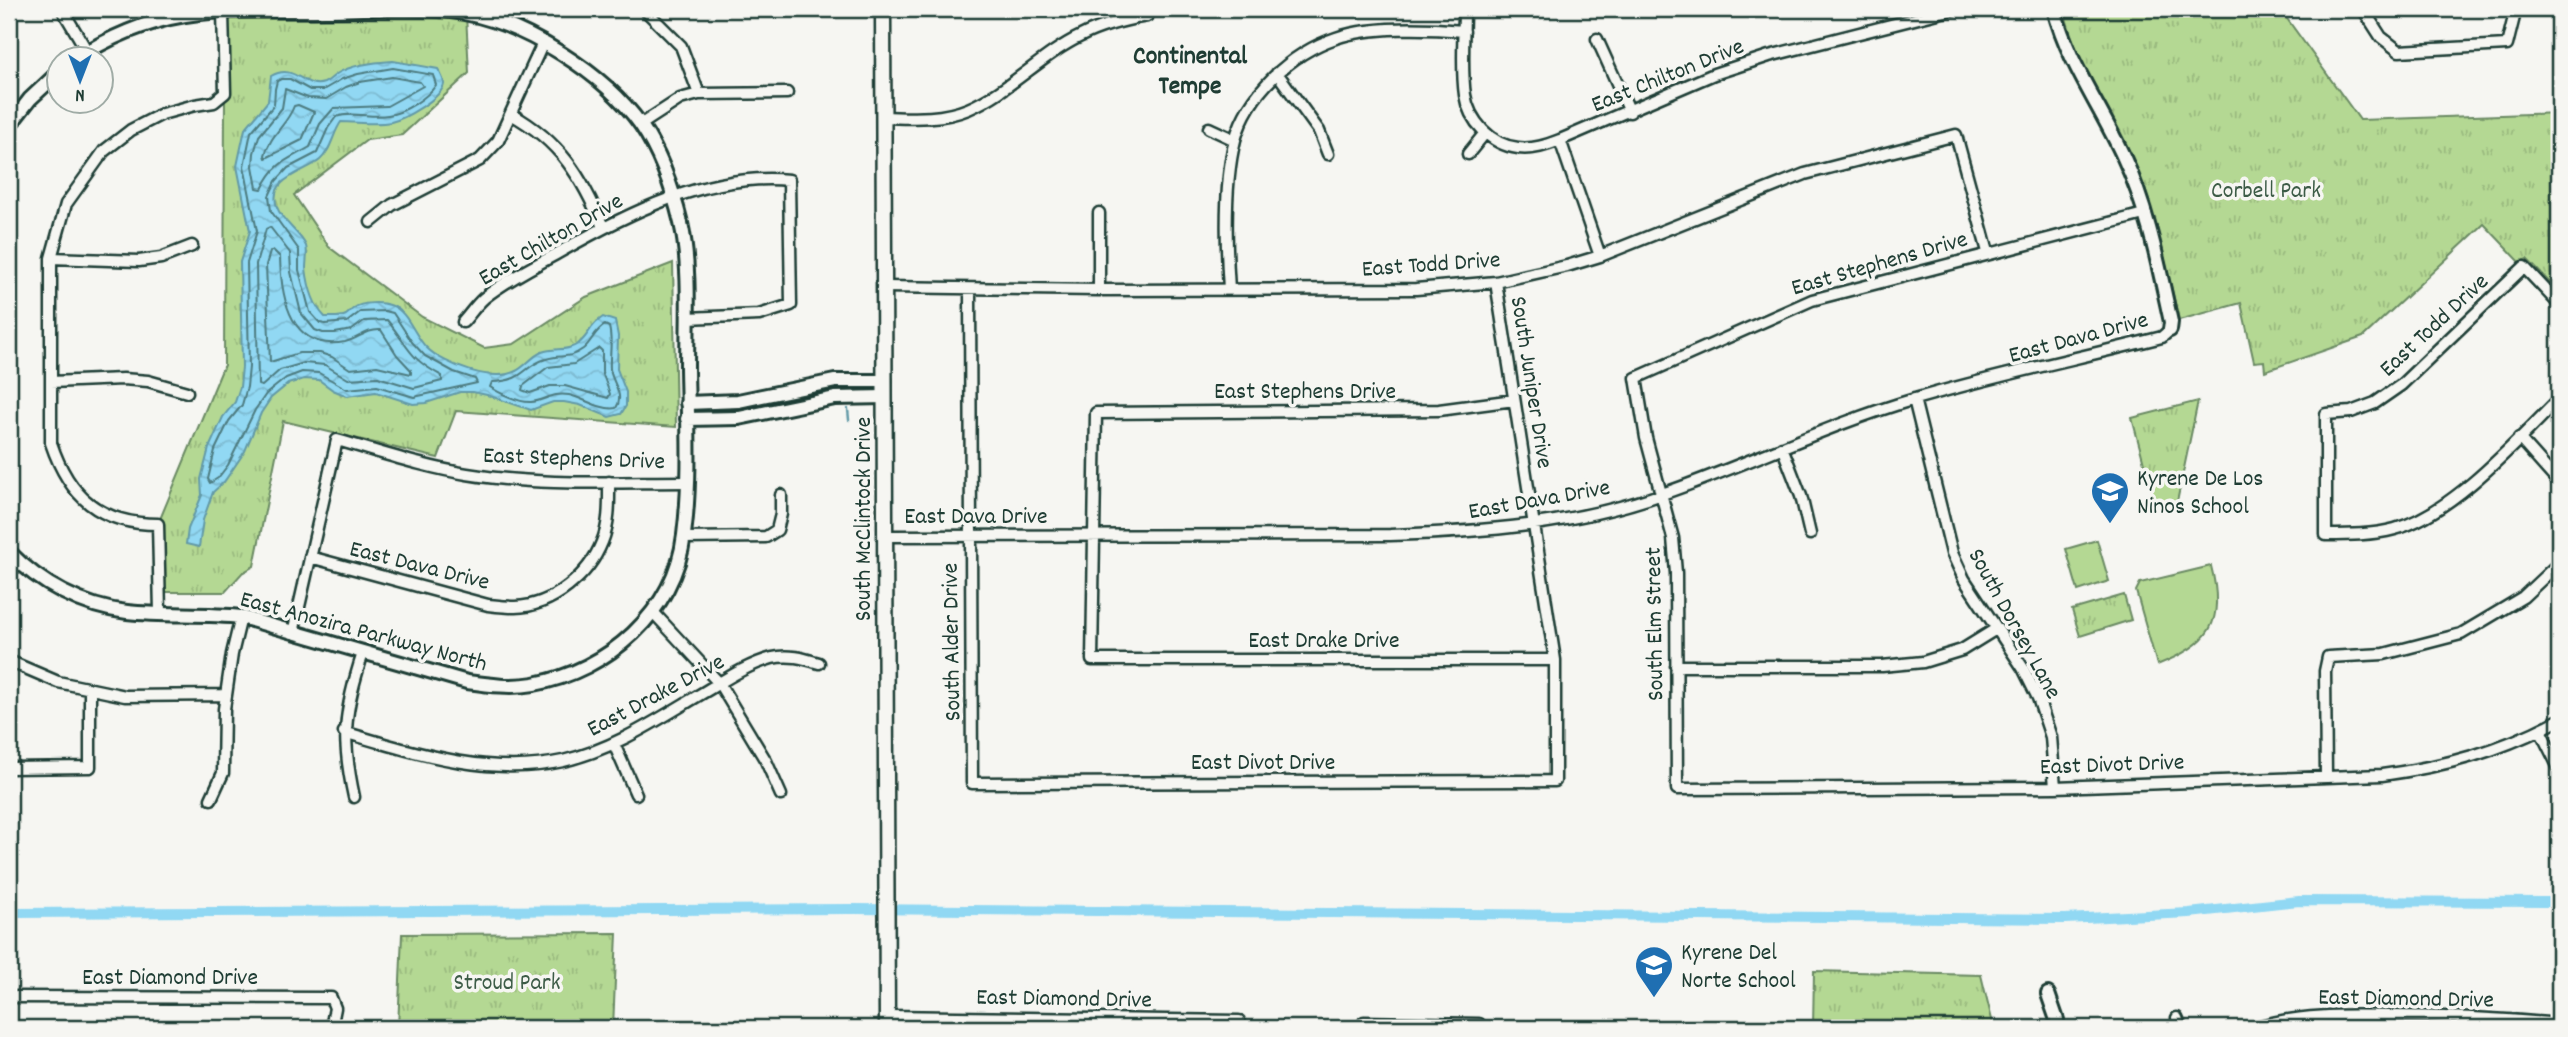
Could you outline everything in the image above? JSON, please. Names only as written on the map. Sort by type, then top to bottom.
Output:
[{"type":"main road","name":"South McClintock Drive","points":[[883,9],[887,1022]]},
{"type":"street","points":[[62,9],[84,46]]},
{"type":"street","name":"East Anozira Parkway North","points":[[9,552],[33,575],[90,604],[126,612],[241,617],[467,682],[500,686],[532,685],[573,673],[603,658],[630,638],[653,612],[675,568],[684,538],[687,482],[687,318],[682,226],[660,161],[640,125],[581,66],[509,26],[466,14],[418,9],[329,9],[186,15],[152,24],[99,46]]},
{"type":"street","points":[[644,9],[681,46],[699,94]]},
{"type":"street","points":[[1464,9],[1465,95],[1472,116],[1485,133],[1468,154]]},
{"type":"street","name":"East Chilton Drive","points":[[1485,133],[1501,144],[1518,148],[1539,147],[1714,74],[1769,56],[1955,9]]},
{"type":"street","points":[[2053,9],[2073,63],[2124,158],[2144,214],[2164,289],[2170,330]]},
{"type":"street","points":[[2363,9],[2381,37],[2399,51],[2507,46],[2516,9]]},
{"type":"street","points":[[160,613],[158,524],[137,524],[111,517],[94,508],[72,488],[59,467],[51,443],[51,258],[66,204],[104,151],[131,130],[162,114],[195,105],[215,103],[225,93],[223,12]]},
{"type":"street","points":[[884,117],[934,118],[967,109],[994,95],[1079,36],[1111,23],[1147,16]]},
{"type":"street","points":[[1229,289],[1228,186],[1235,140],[1247,111],[1277,73],[1305,52],[1336,38],[1370,31],[1464,31]]},
{"type":"street","points":[[1597,39],[1630,111]]},
{"type":"street","points":[[371,222],[411,195],[480,160],[498,141],[543,43]]},
{"type":"street","points":[[1277,73],[1319,131],[1328,154]]},
{"type":"street","points":[[9,126],[30,99],[46,84]]},
{"type":"street","points":[[640,125],[680,99],[699,94],[786,93]]},
{"type":"street","points":[[512,114],[536,128],[576,172],[603,227]]},
{"type":"street","points":[[1209,128],[1235,140]]},
{"type":"street","name":"East Todd Drive","points":[[884,287],[1099,290],[1416,289],[1496,282],[1600,256],[1805,174],[1956,135],[1988,252]]},
{"type":"street","points":[[1560,140],[1600,256]]},
{"type":"street","name":"East Chilton Drive","points":[[463,322],[484,299],[505,284],[625,216],[674,198],[738,180],[789,180],[791,305],[759,315],[687,318]]},
{"type":"street","points":[[1099,213],[1099,290]]},
{"type":"street","name":"East Stephens Drive","points":[[1636,378],[1812,300],[1988,252],[2144,214]]},
{"type":"street","points":[[51,258],[139,261],[161,258],[192,246]]},
{"type":"street","name":"East Todd Drive","points":[[2519,438],[2459,494],[2432,514],[2398,528],[2371,534],[2326,535],[2326,414],[2351,412],[2375,403],[2401,385],[2524,267],[2559,304]]},
{"type":"street","name":"South Juniper Drive","points":[[1496,282],[1555,660],[1555,781]]},
{"type":"street","name":"South Alder Drive","points":[[970,289],[972,783]]},
{"type":"street","name":"East Dava Drive","points":[[885,536],[1390,535],[1462,533],[1534,524],[1596,513],[1661,495],[1914,399],[2162,337],[2170,330]]},
{"type":"street","name":"South Elm Street","points":[[1636,378],[1646,438],[1673,538],[1676,573],[1677,789]]},
{"type":"street","points":[[51,382],[123,379],[148,381],[187,392]]},
{"type":"street","points":[[687,403],[738,401],[835,381],[885,382]]},
{"type":"street","points":[[687,419],[738,418],[835,398],[885,397]]},
{"type":"street","name":"South Dorsey Lane","points":[[1914,399],[1952,552],[1964,579],[2023,668],[2038,698],[2051,737],[2056,787]]},
{"type":"street","points":[[2559,399],[2519,438],[2559,483]]},
{"type":"street","name":"East Stephens Drive","points":[[1093,535],[1096,413],[1439,410],[1514,400]]},
{"type":"street","name":"East Stephens Drive","points":[[310,558],[337,440],[437,469],[470,474],[544,482],[687,482]]},
{"type":"street","points":[[1782,447],[1801,496],[1810,534]]},
{"type":"street","name":"East Dava Drive","points":[[310,558],[488,605],[517,607],[544,600],[568,586],[589,566],[603,540],[609,514],[609,482]]},
{"type":"street","points":[[684,538],[766,537],[777,530],[781,514],[781,495]]},
{"type":"street","name":"East Drake Drive","points":[[1093,535],[1092,660],[1555,660]]},
{"type":"street","points":[[293,633],[310,558]]},
{"type":"street","points":[[2326,777],[2325,671],[2328,657],[2384,654],[2461,634],[2523,597],[2559,563]]},
{"type":"street","points":[[653,612],[719,683],[766,761],[781,795]]},
{"type":"street","points":[[211,799],[223,774],[226,695],[241,617]]},
{"type":"street","points":[[1676,666],[1882,666],[1923,662],[1962,650],[1996,629]]},
{"type":"street","points":[[354,797],[346,760],[344,732],[351,688],[363,653]]},
{"type":"street","name":"East Drake Drive","points":[[344,732],[442,758],[499,766],[530,766],[564,761],[614,744],[719,683],[773,658],[797,656],[819,663]]},
{"type":"street","points":[[9,661],[58,682],[125,696],[226,695]]},
{"type":"street","points":[[9,768],[90,766],[90,690]]},
{"type":"street","name":"East Divot Drive","points":[[1677,789],[2056,787],[2382,775],[2433,768],[2481,755],[2559,720]]},
{"type":"street","points":[[2540,730],[2559,768]]},
{"type":"street","points":[[614,744],[636,794]]},
{"type":"street","name":"East Divot Drive","points":[[972,783],[1555,781]]},
{"type":"street","points":[[2048,995],[2057,1020],[2057,1028]]},
{"type":"street","name":"East Diamond Drive","points":[[9,997],[331,998],[334,1009],[331,1028]]},
{"type":"street","name":"East Diamond Drive","points":[[2253,1028],[2314,1015],[2478,1016],[2559,1024]]},
{"type":"street","points":[[974,1016],[974,1028]]},
{"type":"street","name":"East Diamond Drive","points":[[887,1022],[974,1016],[1240,1025]]},
{"type":"street","points":[[2477,1028],[2478,1016]]},
{"type":"street","points":[[2177,1018],[2181,1028]]},
{"type":"street","points":[[1364,1025],[1480,1026]]},
{"type":"green space","name":"Corbell Park","points":[[2064,9],[2280,9],[2360,120],[2559,113],[2559,292],[2527,259],[2520,262],[2484,224],[2363,337],[2265,371],[2264,361],[2254,362],[2241,303],[2179,320],[2144,188],[2128,150],[2077,51]]},
{"type":"green space","points":[[223,12],[466,14],[469,73],[402,135],[367,140],[294,195],[329,247],[422,317],[484,348],[514,344],[586,297],[673,263],[676,427],[456,411],[438,458],[283,421],[254,566],[242,573],[225,592],[159,592],[158,524],[224,365]]},
{"type":"green space","points":[[2198,401],[2177,502],[2156,508],[2132,418]]},
{"type":"green space","points":[[2097,540],[2109,581],[2078,591],[2066,549]]},
{"type":"green space","points":[[2211,566],[2216,603],[2210,629],[2190,649],[2157,665],[2136,591],[2140,583]]},
{"type":"green space","points":[[2124,595],[2131,620],[2080,636],[2072,610]]},
{"type":"green space","name":"Stroud Park","points":[[617,933],[613,1028],[398,1028],[402,934]]},
{"type":"green space","points":[[1814,971],[1981,975],[1994,1028],[1813,1028]]},
{"type":"water","points":[[393,61],[438,69],[444,82],[442,90],[422,107],[391,122],[341,122],[324,156],[290,177],[278,189],[275,197],[279,212],[306,246],[308,281],[314,301],[321,312],[325,317],[338,317],[362,305],[390,305],[402,312],[422,343],[435,354],[457,366],[495,375],[516,371],[542,352],[574,346],[582,341],[603,317],[615,321],[618,336],[617,369],[626,392],[626,406],[621,414],[609,417],[580,405],[564,402],[553,402],[531,410],[473,392],[460,392],[426,403],[413,404],[376,392],[347,396],[319,380],[304,379],[288,384],[271,398],[261,413],[245,451],[224,482],[213,492],[203,520],[199,547],[186,544],[188,529],[202,495],[201,479],[209,448],[223,417],[235,402],[240,387],[240,262],[250,231],[237,166],[245,129],[268,101],[271,76],[287,72],[317,84],[326,82],[351,67]]},
{"type":"waterway","points":[[848,409],[849,420]]},
{"type":"waterway","points":[[9,913],[852,909],[2065,919],[2189,913],[2299,901],[2559,902]]},
{"type":"place","name":"Kyrene De Los Ninos School","points":[[2110,525]]},
{"type":"place","name":"Kyrene Del Norte School","points":[[1654,999]]},
{"type":"district","name":"Continental Tempe","points":[[1190,69]]}]
